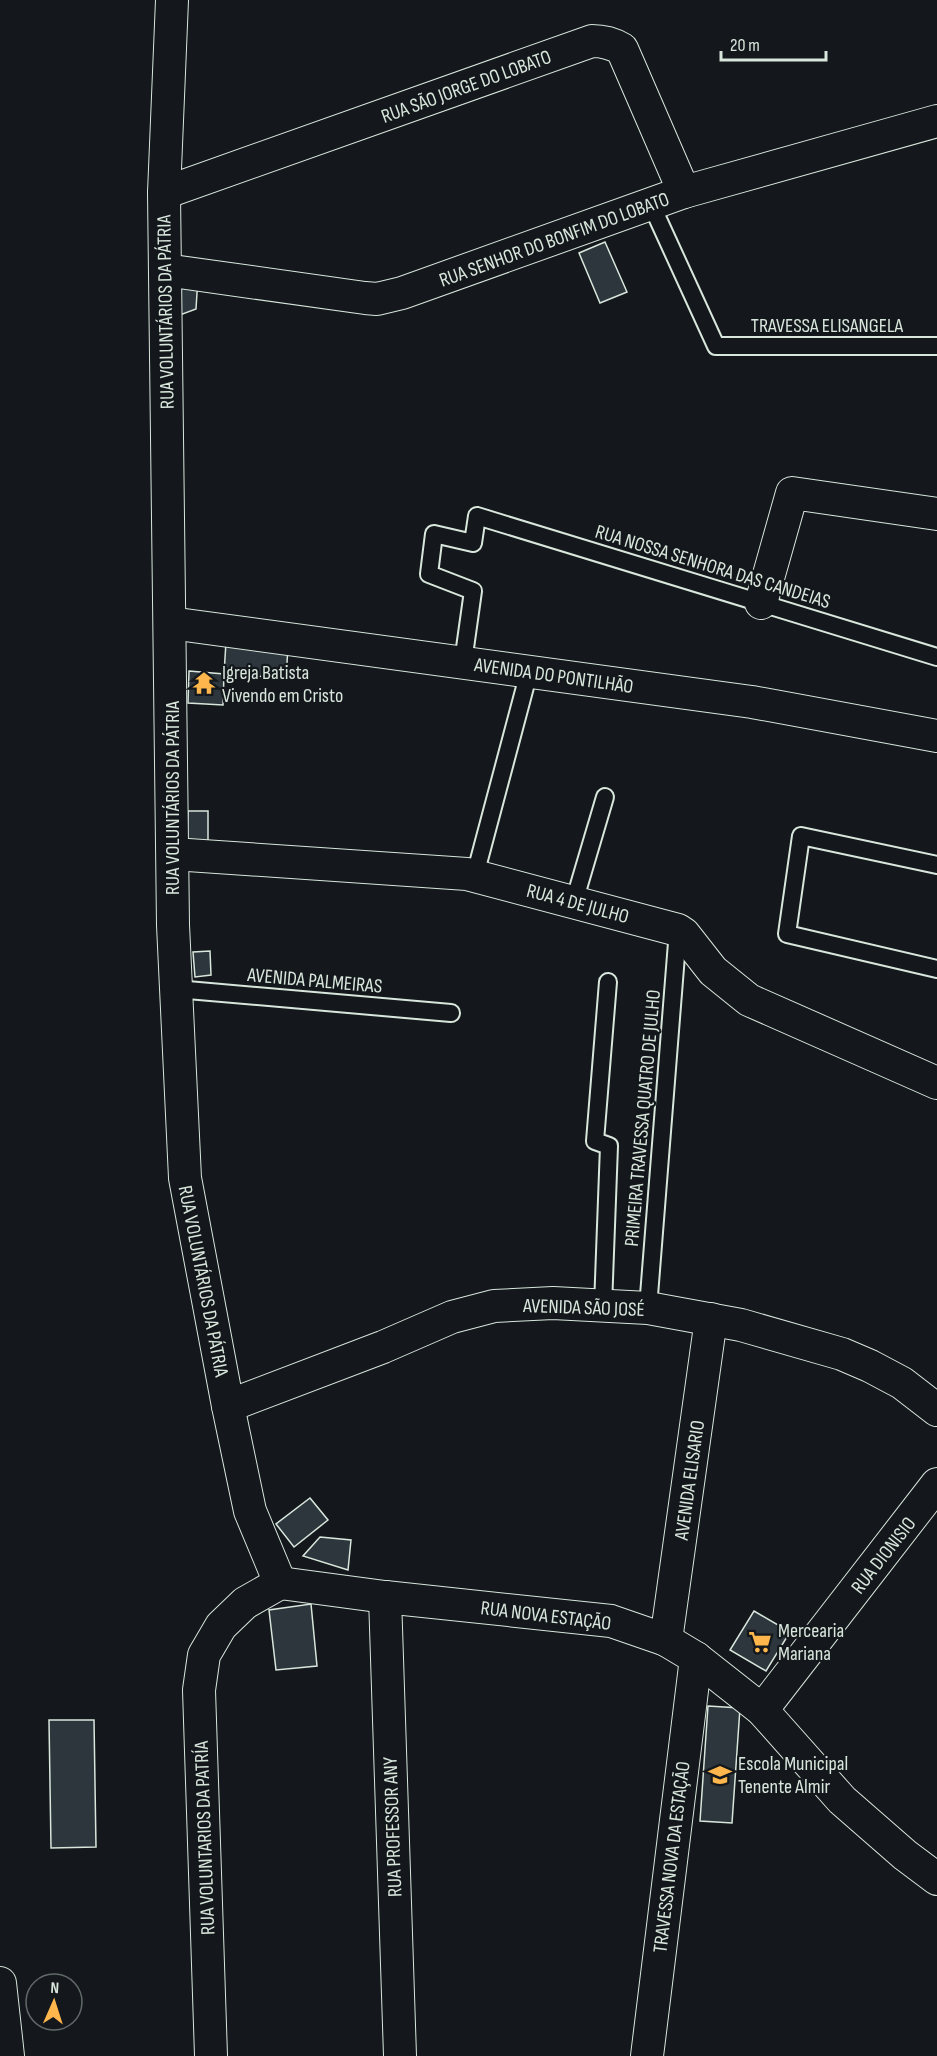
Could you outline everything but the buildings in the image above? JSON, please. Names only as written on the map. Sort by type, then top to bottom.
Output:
[{"type":"street","name":"RUA VOLUNTÁRIOS DA PÁTRIA","points":[[172,0],[164,194],[173,925],[185,1178],[250,1511],[280,1583]]},
{"type":"street","name":"RUA SÃO JORGE DO LOBATO","points":[[164,194],[592,41],[614,44],[622,49],[684,192]]},
{"type":"street","name":"RUA SENHOR DO BONFIM DO LOBATO","points":[[165,270],[377,298],[402,293],[684,192],[937,121]]},
{"type":"street","points":[[761,603],[792,493],[937,514]]},
{"type":"street","name":"AVENIDA DO PONTILHÃO","points":[[170,623],[774,706],[937,736]]},
{"type":"street","name":"RUA 4 DE JULHO","points":[[173,854],[436,871],[475,876],[678,930]]},
{"type":"street","points":[[678,930],[684,934],[713,971],[749,1000],[937,1083]]},
{"type":"street","name":"AVENIDA SÃO JOSÉ","points":[[228,1406],[383,1347],[452,1317],[494,1306],[553,1303],[648,1308],[741,1325],[842,1354],[870,1366],[902,1383],[937,1410]]},
{"type":"street","name":"AVENIDA ELISARIO","points":[[666,1641],[711,1319]]},
{"type":"street","name":"RUA DIONISIO","points":[[762,1710],[937,1484]]},
{"type":"street","name":"RUA NOVA ESTAÇÃO","points":[[280,1583],[385,1597],[611,1621],[660,1637],[696,1658],[762,1710],[842,1800],[905,1856],[937,1879]]},
{"type":"street","name":"RUA VOLUNTARIOS DA PATRÍA","points":[[211,2056],[199,1689],[204,1655],[221,1626],[245,1603],[280,1583]]},
{"type":"street","name":"RUA PROFESSOR ANY","points":[[385,1597],[400,2056]]},
{"type":"street","name":"TRAVESSA NOVA DA ESTAÇÃO","points":[[647,2056],[696,1658]]},
{"type":"street","points":[[0,1983],[8,2056]]},
{"type":"lane","name":"TRAVESSA ELISANGELA","points":[[651,204],[717,345],[937,346]]},
{"type":"lane","name":"RUA NOSSA SENHORA DAS CANDEIAS","points":[[464,663],[473,591],[429,574],[434,534],[473,543],[477,516],[937,657]]},
{"type":"lane","points":[[475,876],[529,672]]},
{"type":"lane","points":[[574,902],[605,796]]},
{"type":"lane","points":[[937,866],[801,836],[788,934],[937,969]]},
{"type":"lane","name":"PRIMEIRA TRAVESSA QUATRO DE JULHO","points":[[648,1308],[678,930]]},
{"type":"lane","points":[[603,1306],[609,1146],[595,1141],[608,982]]},
{"type":"lane","name":"AVENIDA PALMEIRAS","points":[[176,989],[451,1013]]},
{"type":"place","name":"Igreja Batista Vivendo em Cristo","points":[[204,683]]},
{"type":"place","name":"Mercearia Mariana","points":[[760,1642]]},
{"type":"place","name":"Escola Municipal Tenente Almir","points":[[720,1775]]}]
